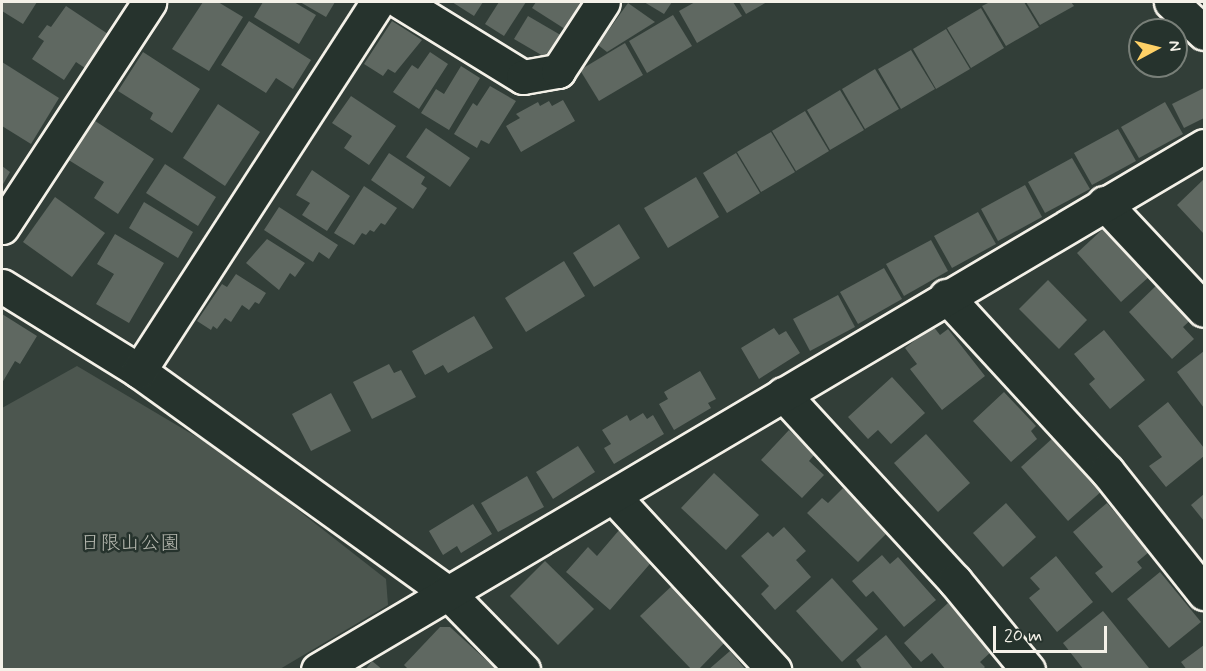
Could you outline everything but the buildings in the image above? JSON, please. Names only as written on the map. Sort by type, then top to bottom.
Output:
[{"type":"street","points":[[2,227],[149,2]]},
{"type":"street","points":[[139,371],[378,2]]},
{"type":"street","points":[[401,2],[523,78],[558,71],[603,2]]},
{"type":"street","points":[[1171,2],[1204,33]]},
{"type":"street","points":[[318,669],[614,497],[946,296],[1204,146]]},
{"type":"street","points":[[1104,203],[1204,310]]},
{"type":"street","points":[[2,286],[139,371],[447,592],[523,669]]},
{"type":"street","points":[[946,296],[1107,471],[1204,593]]},
{"type":"street","points":[[783,394],[955,581],[1028,669]]},
{"type":"street","points":[[614,497],[774,669]]},
{"type":"green space","name":"日限山公園","points":[[77,366],[229,456],[386,579],[388,605],[280,669],[2,669],[2,408]]}]
